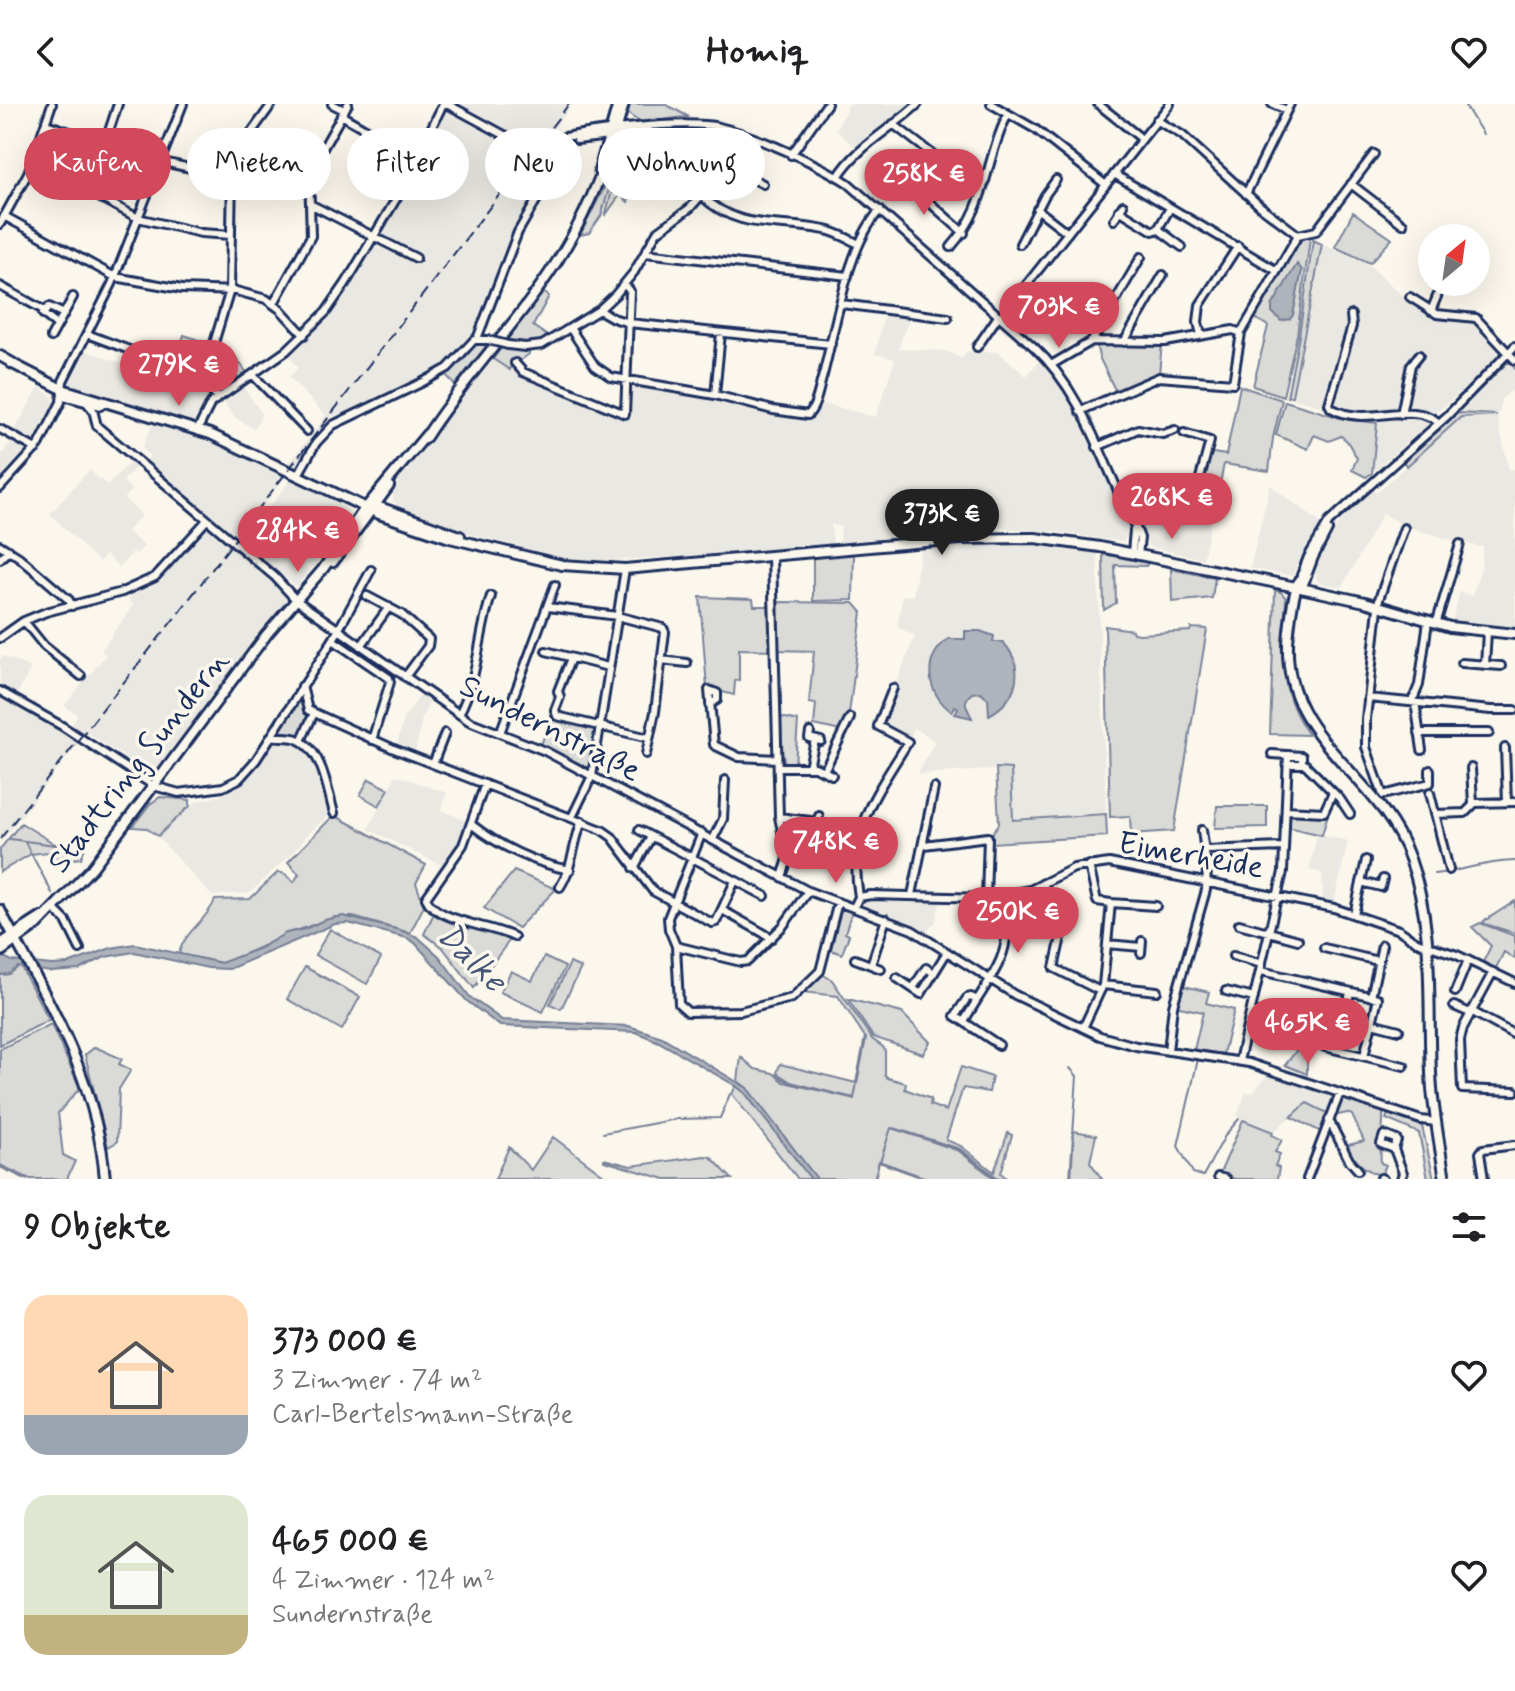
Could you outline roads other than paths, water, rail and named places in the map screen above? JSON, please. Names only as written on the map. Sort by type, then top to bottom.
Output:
[{"type":"main road","points":[[615,128],[621,107]]},
{"type":"main road","name":"Stadtring Sundern","points":[[584,213],[598,171]]},
{"type":"main road","name":"Stadtring Sundern","points":[[0,952],[50,911],[92,868],[261,644],[298,602],[549,273],[598,184]]},
{"type":"main road","points":[[0,356],[86,402],[148,415]]},
{"type":"main road","points":[[62,391],[198,431],[450,538],[562,565],[625,569],[1012,537],[1136,552],[1379,604],[1432,621],[1487,632],[1515,633]]},
{"type":"main road","name":"Stadtring Sundern","points":[[298,602],[356,521],[386,491],[427,434]]},
{"type":"main road","points":[[322,486],[349,500],[396,513],[477,543]]},
{"type":"main road","points":[[386,491],[388,503],[396,513]]},
{"type":"main road","points":[[349,500],[355,510],[356,521]]},
{"type":"main road","points":[[1136,552],[1300,586]]},
{"type":"main road","points":[[1271,582],[1287,590],[1293,601]]},
{"type":"main road","points":[[1300,586],[1293,601],[1287,657],[1292,689],[1315,731],[1371,791],[1398,832],[1416,876],[1428,947],[1432,1078],[1445,1179]]},
{"type":"main road","points":[[1299,702],[1291,647],[1300,586]]},
{"type":"main road","points":[[1432,621],[1515,633]]},
{"type":"main road","points":[[0,910],[65,1032],[85,1079],[100,1136],[105,1179]]},
{"type":"main road","name":"Stadtring Sundern","points":[[0,944],[15,938]]},
{"type":"street","points":[[45,128],[52,104]]},
{"type":"street","points":[[110,128],[118,104]]},
{"type":"street","points":[[171,134],[183,104]]},
{"type":"street","points":[[255,128],[272,104]]},
{"type":"street","points":[[332,104],[370,128]]},
{"type":"street","points":[[198,431],[207,409],[217,397],[253,375],[304,335],[326,312],[374,236],[447,104],[492,128]]},
{"type":"street","points":[[791,155],[827,104]]},
{"type":"street","points":[[838,177],[844,168],[918,104]]},
{"type":"street","points":[[991,104],[1035,129],[1106,185]]},
{"type":"street","points":[[1098,104],[1142,139]]},
{"type":"street","points":[[977,347],[1170,104]]},
{"type":"street","points":[[1246,194],[1288,107],[1272,104]]},
{"type":"street","points":[[621,107],[627,122],[639,128],[676,125],[718,128]]},
{"type":"street","points":[[331,133],[344,110]]},
{"type":"street","points":[[951,247],[964,233],[979,204],[997,140],[1008,114]]},
{"type":"street","points":[[1156,120],[1182,135],[1246,194],[1298,235],[1315,233],[1374,154]]},
{"type":"street","points":[[46,124],[58,128]]},
{"type":"street","points":[[893,124],[953,170],[985,183]]},
{"type":"street","points":[[655,128],[676,125]]},
{"type":"street","points":[[582,140],[598,137]]},
{"type":"street","points":[[582,140],[596,143],[598,147]]},
{"type":"street","points":[[765,145],[838,177],[880,210],[1051,365],[1080,411],[1140,538],[1136,552]]},
{"type":"street","points":[[1114,174],[1277,271]]},
{"type":"street","points":[[0,224],[24,179]]},
{"type":"street","points":[[904,180],[964,233]]},
{"type":"street","points":[[1020,244],[1056,180]]},
{"type":"street","points":[[1351,184],[1403,224]]},
{"type":"street","points":[[104,200],[138,218],[174,228],[231,235]]},
{"type":"street","points":[[0,488],[36,449],[61,402],[63,381],[115,277],[145,200]]},
{"type":"street","points":[[214,343],[230,290],[232,200]]},
{"type":"street","points":[[274,303],[311,236],[310,200]]},
{"type":"street","points":[[298,475],[316,443],[329,428],[448,368],[477,339],[518,232],[537,200]]},
{"type":"street","points":[[477,339],[525,347],[542,345],[599,310],[625,285],[657,232],[697,200]]},
{"type":"street","points":[[706,200],[738,220],[829,230],[859,244]]},
{"type":"street","points":[[310,204],[416,258]]},
{"type":"street","points":[[1114,220],[1121,208],[1153,231],[1158,229],[1170,208]]},
{"type":"street","points":[[1037,209],[1068,233]]},
{"type":"street","points":[[570,328],[598,369],[611,377],[808,415],[812,411],[831,344],[851,261],[880,210]]},
{"type":"street","points":[[4,216],[115,277],[182,289],[230,290],[274,303],[304,335]]},
{"type":"street","points":[[1158,229],[1182,247]]},
{"type":"street","points":[[1080,411],[1159,377],[1233,383],[1241,333],[1298,235]]},
{"type":"street","points":[[1201,335],[1198,322],[1200,305],[1238,246]]},
{"type":"street","points":[[645,253],[848,276]]},
{"type":"street","points":[[1051,365],[1092,341],[1141,257]]},
{"type":"street","points":[[1124,342],[1163,275]]},
{"type":"street","points":[[515,363],[523,372],[625,414],[630,291],[625,285]]},
{"type":"street","points":[[0,286],[45,311]]},
{"type":"street","points":[[1431,311],[1437,296]]},
{"type":"street","points":[[51,337],[73,297]]},
{"type":"street","points":[[1410,297],[1437,314],[1476,318],[1511,351],[1515,360]]},
{"type":"street","points":[[842,304],[948,318]]},
{"type":"street","points":[[57,325],[44,318],[45,311],[49,307],[64,314]]},
{"type":"street","points":[[599,310],[629,323],[831,344]]},
{"type":"street","points":[[1351,315],[1352,326],[1329,404],[1331,408],[1343,413],[1375,417],[1425,413],[1440,421]]},
{"type":"street","points":[[1092,341],[1165,342],[1233,330],[1241,333]]},
{"type":"street","points":[[715,395],[721,333]]},
{"type":"street","points":[[87,334],[196,375],[217,397]]},
{"type":"street","points":[[1300,586],[1333,520],[1511,351]]},
{"type":"street","points":[[1401,414],[1411,365],[1419,355]]},
{"type":"street","points":[[253,375],[307,431]]},
{"type":"street","name":"Sundernstraße","points":[[86,402],[93,410],[97,426],[275,577],[298,602],[459,714],[545,751],[808,891],[912,930],[1015,995],[1083,1028],[1119,1043],[1239,1061],[1421,1120],[1436,1122]]},
{"type":"street","points":[[0,429],[36,449]]},
{"type":"street","points":[[1097,447],[1138,429],[1163,434],[1175,430]]},
{"type":"street","points":[[1118,492],[1177,487],[1197,489],[1210,441],[1184,433]]},
{"type":"street","points":[[0,638],[24,621],[125,591],[155,577],[207,520]]},
{"type":"street","points":[[1404,528],[1379,604],[1368,698],[1366,747],[1381,793],[1430,783],[1430,770]]},
{"type":"street","points":[[1422,750],[1413,702],[1432,621],[1460,544]]},
{"type":"street","points":[[0,545],[69,600],[72,606]]},
{"type":"street","points":[[0,559],[9,550]]},
{"type":"street","points":[[772,555],[779,817],[788,859],[782,877]]},
{"type":"street","points":[[572,817],[592,776],[625,569]]},
{"type":"street","points":[[0,691],[62,726],[154,786],[167,791],[191,792],[232,784],[246,773],[271,736],[333,640],[371,570]]},
{"type":"street","points":[[500,733],[555,585]]},
{"type":"street","points":[[367,596],[412,621],[429,639],[428,646],[405,677]]},
{"type":"street","points":[[459,714],[475,673],[491,596]]},
{"type":"street","points":[[361,646],[389,607]]},
{"type":"street","points":[[548,607],[617,616],[661,626],[665,632],[646,754]]},
{"type":"street","points":[[24,621],[44,646],[81,676]]},
{"type":"street","points":[[1485,665],[1487,632]]},
{"type":"street","points":[[333,640],[389,678],[372,740]]},
{"type":"street","points":[[546,651],[608,667]]},
{"type":"street","points":[[571,658],[558,691],[560,697],[555,714],[649,738]]},
{"type":"street","points":[[661,660],[687,663]]},
{"type":"street","points":[[1462,663],[1501,666]]},
{"type":"street","points":[[302,686],[306,706],[314,713],[372,740],[607,833],[653,891],[712,923],[716,922],[735,881]]},
{"type":"street","points":[[854,907],[859,897],[855,862],[862,822],[908,742],[878,726],[893,688]]},
{"type":"street","points":[[1368,698],[1515,710]]},
{"type":"street","points":[[710,704],[714,745],[739,757],[781,761],[779,796]]},
{"type":"street","points":[[301,741],[314,713]]},
{"type":"street","points":[[824,771],[850,718]]},
{"type":"street","points":[[809,767],[818,740],[809,738],[810,732]]},
{"type":"street","points":[[433,764],[445,733]]},
{"type":"street","points":[[1419,733],[1489,733]]},
{"type":"street","points":[[271,736],[301,741],[314,754],[334,813]]},
{"type":"street","points":[[1505,748],[1507,802]]},
{"type":"street","points":[[1272,754],[1302,756],[1302,764]]},
{"type":"street","points":[[1239,1061],[1279,896],[1288,755]]},
{"type":"street","points":[[1288,764],[1302,764],[1333,792],[1350,814]]},
{"type":"street","points":[[781,767],[809,767],[832,775]]},
{"type":"street","points":[[1435,814],[1465,813],[1473,804],[1471,768]]},
{"type":"street","points":[[713,839],[723,819],[725,780]]},
{"type":"street","points":[[485,784],[463,845],[427,894],[427,902],[453,917],[514,937]]},
{"type":"street","points":[[912,895],[934,788]]},
{"type":"street","points":[[1286,810],[1324,812],[1333,792]]},
{"type":"street","points":[[1430,793],[1449,870]]},
{"type":"street","points":[[1473,804],[1515,802]]},
{"type":"street","points":[[779,817],[818,822]]},
{"type":"street","points":[[560,887],[570,870],[573,844],[582,821]]},
{"type":"street","points":[[471,824],[535,859],[570,870]]},
{"type":"street","points":[[639,830],[765,896]]},
{"type":"street","points":[[1168,1051],[1173,1006],[1207,884],[1202,830]]},
{"type":"street","points":[[702,833],[668,921],[676,946],[676,989],[679,1004],[685,1011],[729,1012],[792,998],[820,971],[838,902]]},
{"type":"street","points":[[634,868],[651,837]]},
{"type":"street","points":[[924,845],[988,837],[986,898]]},
{"type":"street","points":[[1205,850],[1284,847]]},
{"type":"street","points":[[1354,915],[1366,860]]},
{"type":"street","points":[[1089,865],[1098,907],[1156,906]]},
{"type":"street","name":"Eimerheide","points":[[859,897],[879,894],[986,898],[1020,893],[1061,873],[1089,865],[1125,865],[1207,884],[1279,896],[1354,915],[1399,930],[1428,947],[1468,960],[1515,983]]},
{"type":"street","points":[[1361,882],[1381,887],[1383,879]]},
{"type":"street","points":[[1043,883],[1061,937],[1054,968],[1101,988],[1157,991]]},
{"type":"street","points":[[676,946],[741,962],[753,958],[808,891]]},
{"type":"street","points":[[1083,1028],[1101,988],[1111,906]]},
{"type":"street","points":[[722,910],[772,938]]},
{"type":"street","name":"Stadtring Sundern","points":[[50,911],[66,921],[80,949]]},
{"type":"street","points":[[855,959],[872,962],[886,919]]},
{"type":"street","points":[[964,1021],[990,980],[1007,941],[1005,924]]},
{"type":"street","points":[[1239,924],[1298,940]]},
{"type":"street","points":[[1107,944],[1142,947]]},
{"type":"street","points":[[1364,1056],[1372,1023],[1382,945]]},
{"type":"street","points":[[1324,948],[1378,961]]},
{"type":"street","points":[[897,978],[921,994],[947,952]]},
{"type":"street","points":[[1233,956],[1374,998]]},
{"type":"street","points":[[1455,992],[1468,960]]},
{"type":"street","points":[[1493,972],[1460,1040],[1462,1089],[1515,1091]]},
{"type":"street","points":[[1226,991],[1254,998]]},
{"type":"street","points":[[1336,1010],[1345,1012],[1350,993]]},
{"type":"street","points":[[955,1016],[967,998],[977,1000]]},
{"type":"street","points":[[1454,1006],[1515,1035]]},
{"type":"street","points":[[948,1011],[999,1045]]},
{"type":"street","points":[[1251,1012],[1295,1021]]},
{"type":"street","points":[[1372,1023],[1399,1030]]},
{"type":"street","points":[[1325,1047],[1404,1066]]},
{"type":"street","points":[[1307,1179],[1340,1093]]},
{"type":"street","points":[[1329,1120],[1349,1160],[1358,1170]]},
{"type":"street","points":[[1484,1179],[1480,1153],[1485,1148],[1515,1145]]},
{"type":"street","points":[[1394,1149],[1403,1173],[1401,1179]]},
{"type":"street","points":[[1218,1177],[1226,1179]]},
{"type":"waterway","points":[[1464,104],[1483,134]]},
{"type":"waterway","points":[[1441,428],[1507,363],[1512,363],[1515,369]]},
{"type":"waterway","points":[[10,839],[55,845],[76,852]]},
{"type":"waterway","points":[[25,842],[52,893]]},
{"type":"waterway","points":[[1434,874],[1515,861]]},
{"type":"waterway","points":[[777,1075],[790,1083],[854,1098],[866,1038]]},
{"type":"waterway","points":[[1225,1062],[1198,1059],[1178,1146],[1193,1173],[1203,1176],[1226,1134],[1239,1119]]},
{"type":"waterway","points":[[1240,1065],[1253,1067]]},
{"type":"waterway","points":[[1070,1068],[1077,1076],[1070,1179]]},
{"type":"waterway","points":[[603,1133],[677,1119],[720,1118],[730,1094]]},
{"type":"waterway","points":[[1343,1097],[1384,1111]]},
{"type":"waterway","points":[[1387,1113],[1424,1125]]},
{"type":"waterway","points":[[880,1162],[891,1128],[960,1150],[997,1179]]},
{"type":"waterway","points":[[875,1179],[879,1162],[926,1179]]},
{"type":"waterway","points":[[0,1167],[26,1179]]},
{"type":"railway","points":[[0,839],[177,615],[569,104]]},
{"type":"water label","name":"Dalke","points":[[471,958]]}]
